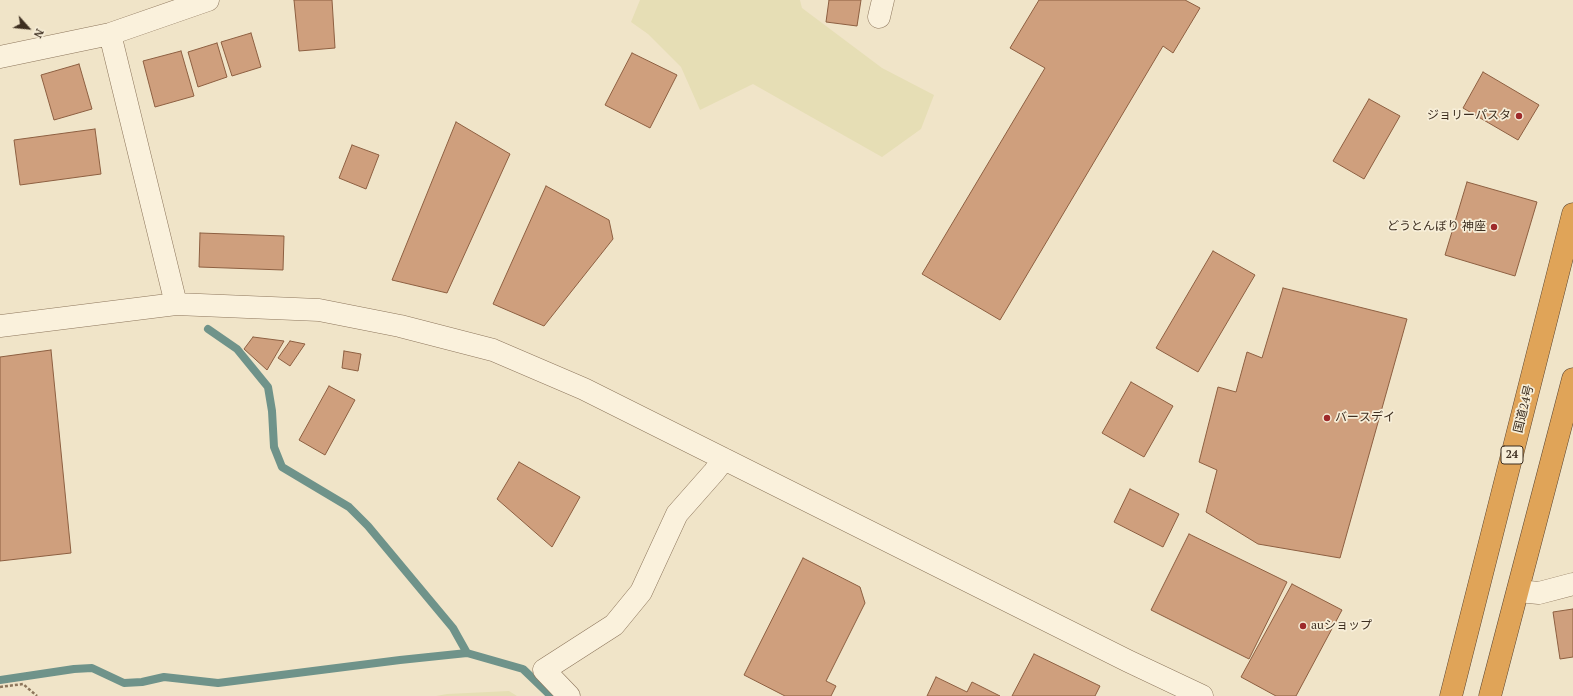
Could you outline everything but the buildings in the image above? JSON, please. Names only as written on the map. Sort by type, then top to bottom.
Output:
[{"type":"highway","name":"国道24号","points":[[1451,696],[1573,214]]},
{"type":"highway","points":[[1490,696],[1573,379]]},
{"type":"street","points":[[0,57],[110,34],[208,0]]},
{"type":"street","points":[[110,34],[176,304]]},
{"type":"street","points":[[0,326],[176,304],[318,310],[400,326],[493,350],[584,388],[1128,661],[1202,696]]},
{"type":"street","points":[[569,696],[544,670],[614,625],[641,592],[677,514],[724,459]]},
{"type":"street","points":[[1518,592],[1539,593],[1573,584]]},
{"type":"path","points":[[0,687],[23,684],[37,696]]},
{"type":"shaded area","points":[[640,0],[800,0],[802,8],[882,68],[934,95],[921,129],[882,157],[753,84],[700,110],[681,67],[648,34],[631,22]]},
{"type":"shaded area","points":[[509,691],[517,696],[436,696],[447,694]]},
{"type":"waterway","points":[[208,329],[237,349],[268,387],[272,411],[274,447],[282,467],[349,507],[368,526],[453,628],[467,653]]},
{"type":"waterway","points":[[0,680],[74,669],[92,668],[124,683],[142,682],[164,677],[218,683],[467,653],[523,669],[551,696]]},
{"type":"place","name":"ジョリーパスタ","points":[[1519,116]]},
{"type":"place","name":"どうとんぼり 神座","points":[[1494,227]]},
{"type":"place","name":"バースデイ","points":[[1327,418]]},
{"type":"place","name":"auショップ","points":[[1303,626]]}]
